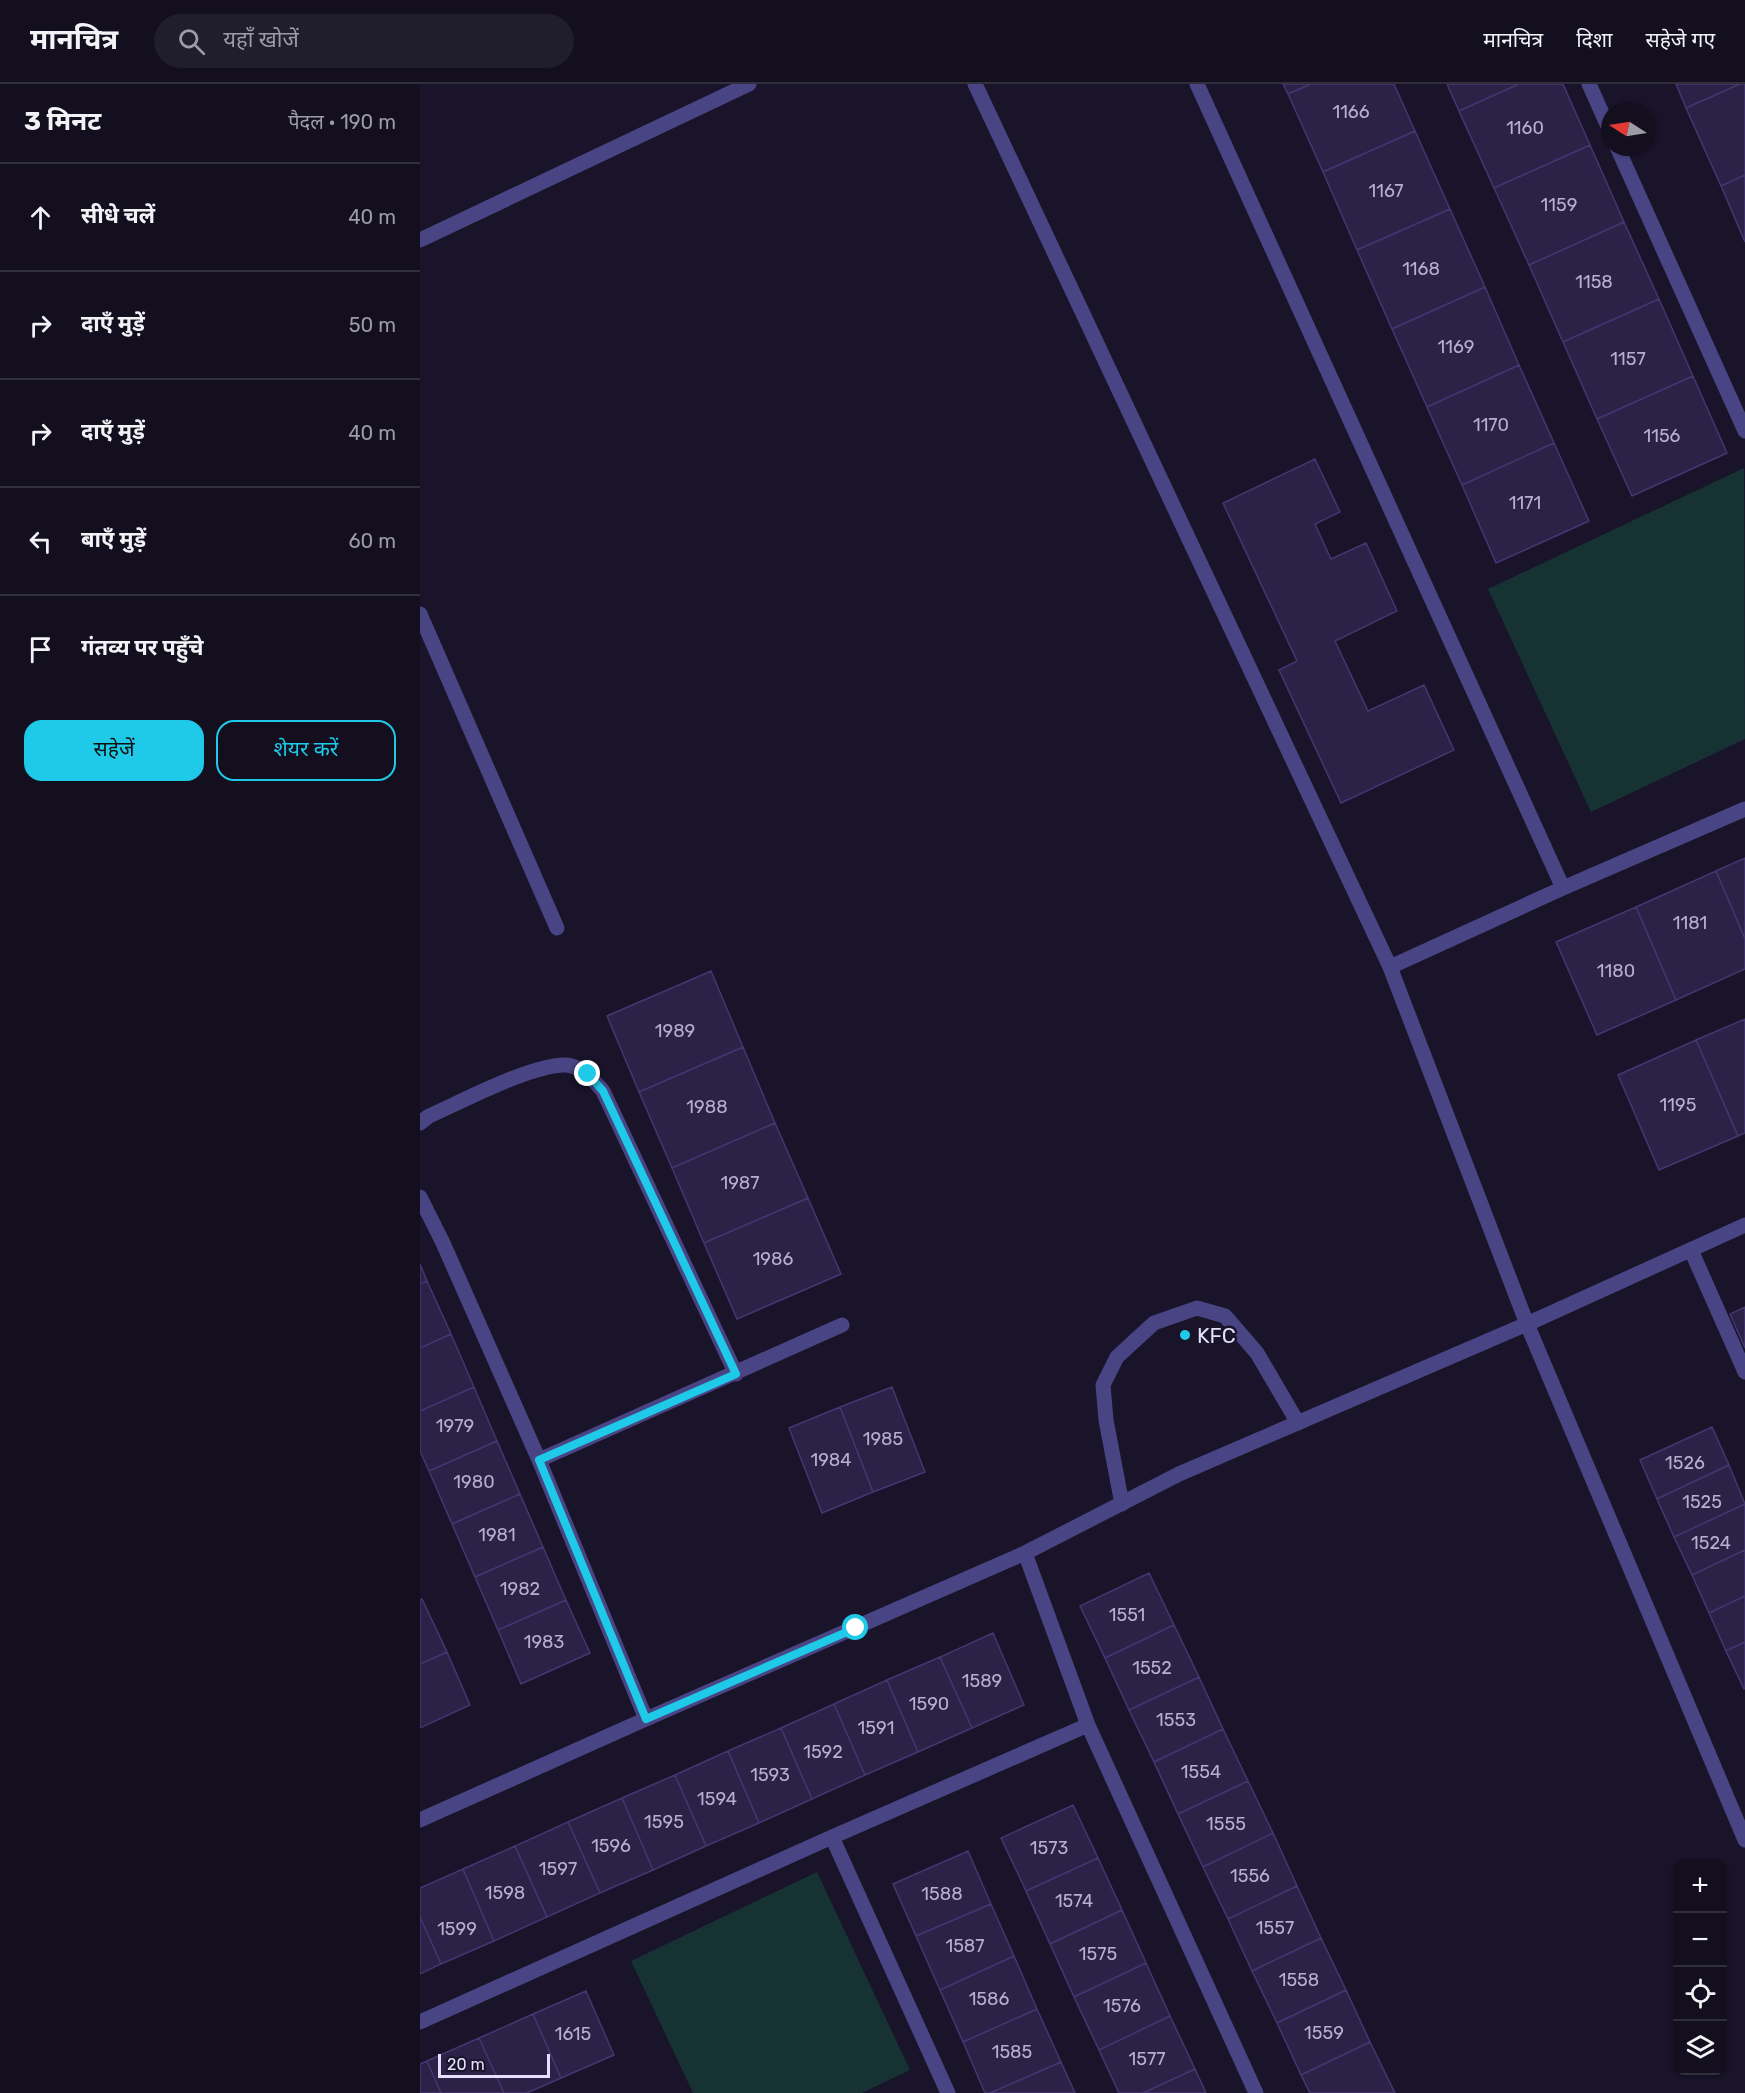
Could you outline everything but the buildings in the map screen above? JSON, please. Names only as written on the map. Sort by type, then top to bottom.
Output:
[{"type":"street","points":[[420,240],[748,84]]},
{"type":"street","points":[[975,84],[1390,967],[1527,1324],[1745,1840]]},
{"type":"street","points":[[1197,84],[1563,888]]},
{"type":"street","points":[[1589,84],[1601,111]]},
{"type":"street","points":[[1621,156],[1745,431]]},
{"type":"street","points":[[420,614],[557,928]]},
{"type":"street","points":[[1390,967],[1563,888],[1745,809]]},
{"type":"street","points":[[420,1123],[429,1116],[536,1069],[567,1065],[588,1074],[603,1091],[736,1374]]},
{"type":"street","points":[[420,1197],[443,1243],[539,1460],[646,1719]]},
{"type":"street","points":[[420,1820],[1025,1553],[1179,1474],[1527,1324],[1745,1225]]},
{"type":"street","points":[[1691,1250],[1745,1372]]},
{"type":"street","points":[[1122,1504],[1106,1420],[1103,1385],[1117,1358],[1154,1323],[1197,1308],[1225,1316],[1257,1353],[1298,1423]]},
{"type":"street","points":[[539,1460],[842,1325]]},
{"type":"street","points":[[1025,1553],[1088,1725],[1256,2093]]},
{"type":"street","points":[[420,2022],[1088,1725]]},
{"type":"street","points":[[832,1837],[948,2093]]},
{"type":"green space","points":[[1744,468],[1745,739],[1591,812],[1488,589]]},
{"type":"green space","points":[[817,1872],[910,2070],[862,2093],[693,2093],[631,1961]]},
{"type":"place","name":"KFC","points":[[1185,1335]]},
{"type":"route","points":[[588,1074],[603,1091],[736,1374],[539,1460],[646,1719],[856,1628]]}]
